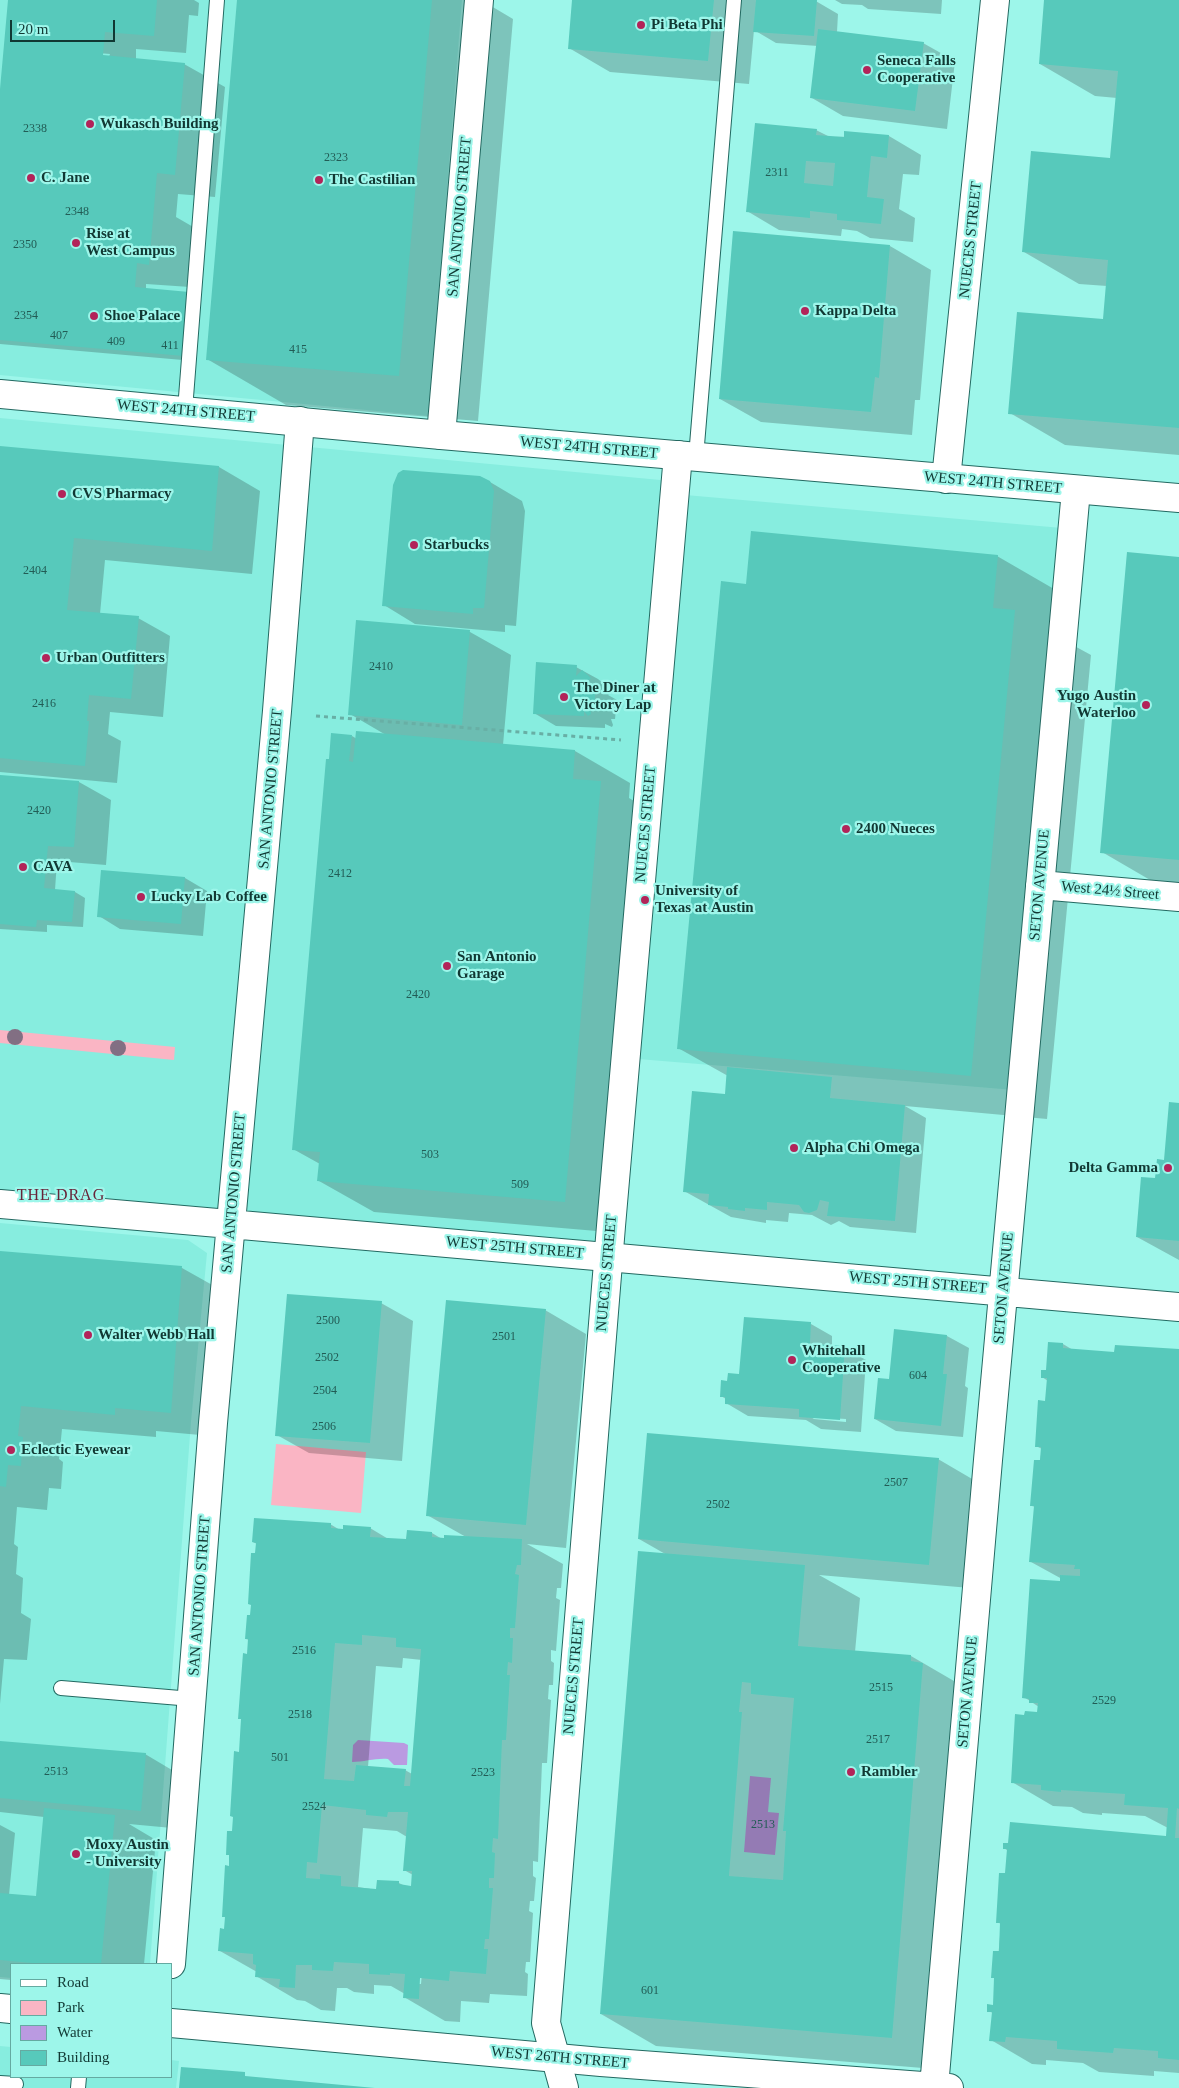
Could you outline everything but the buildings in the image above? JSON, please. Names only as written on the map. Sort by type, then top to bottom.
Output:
[{"type":"street","name":"SAN ANTONIO STREET","points":[[441,435],[479,0]]},
{"type":"street","name":"NUECES STREET","points":[[946,479],[995,0]]},
{"type":"street","name":"WEST 24TH STREET","points":[[0,394],[441,435],[1179,498]]},
{"type":"street","name":"SAN ANTONIO STREET","points":[[171,1963],[213,1423],[278,712],[300,422]]},
{"type":"street","name":"NUECES STREET","points":[[564,2088],[546,2023],[609,1256],[687,456]]},
{"type":"street","name":"SETON AVENUE","points":[[942,2087],[1004,1290],[1076,490]]},
{"type":"street","name":"West 24½ Street","points":[[1040,885],[1179,897]]},
{"type":"street","name":"WEST 25TH STREET","points":[[0,1204],[1004,1290],[1179,1307]]},
{"type":"street","name":"WEST 26TH STREET","points":[[172,2023],[555,2058],[942,2087]]},
{"type":"lane","points":[[185,410],[217,0]]},
{"type":"lane","points":[[687,456],[734,0]]},
{"type":"lane","points":[[61,1688],[192,1699]]},
{"type":"lane","points":[[0,2083],[16,2084]]},
{"type":"path","points":[[316,716],[622,740]]},
{"type":"shaded area","points":[[0,0],[462,0],[429,416],[0,375]]},
{"type":"shaded area","points":[[0,418],[671,481],[674,494],[1062,528],[1014,1090],[626,1058],[609,1256],[219,1210],[0,1191]]},
{"type":"shaded area","points":[[0,1223],[188,1240],[207,1253],[191,1422],[150,1963],[10,1963],[10,1978],[0,1977]]},
{"type":"shaded area","points":[[0,2046],[10,2047],[10,2078],[172,2078],[172,2060],[179,2061],[176,2088],[0,2088]]},
{"type":"green space","points":[[0,1030],[175,1047],[174,1060],[0,1043]]},
{"type":"green space","points":[[276,1444],[366,1452],[361,1513],[271,1505]]},
{"type":"water","points":[[358,1740],[404,1743],[408,1745],[407,1765],[394,1765],[388,1759],[352,1762],[353,1745]]},
{"type":"water","points":[[750,1776],[771,1778],[768,1812],[779,1813],[775,1855],[744,1852]]},
{"type":"place","name":"Pi Beta Phi","points":[[641,25]]},
{"type":"place","name":"Seneca Falls Cooperative","points":[[867,70]]},
{"type":"place","name":"Wukasch Building","points":[[90,124]]},
{"type":"place","name":"C. Jane","points":[[31,178]]},
{"type":"place","name":"The Castilian","points":[[319,180]]},
{"type":"place","name":"Rise at West Campus","points":[[76,243]]},
{"type":"place","name":"Kappa Delta","points":[[805,311]]},
{"type":"place","name":"Shoe Palace","points":[[94,316]]},
{"type":"place","name":"CVS Pharmacy","points":[[62,494]]},
{"type":"place","name":"Starbucks","points":[[414,545]]},
{"type":"place","name":"Urban Outfitters","points":[[46,658]]},
{"type":"place","name":"The Diner at Victory Lap","points":[[564,697]]},
{"type":"place","name":"Yugo Austin Waterloo","points":[[1146,705]]},
{"type":"place","name":"2400 Nueces","points":[[846,829]]},
{"type":"place","name":"CAVA","points":[[23,867]]},
{"type":"place","name":"Lucky Lab Coffee","points":[[141,897]]},
{"type":"place","name":"University of Texas at Austin","points":[[645,900]]},
{"type":"place","name":"San Antonio Garage","points":[[447,966]]},
{"type":"place","name":"Alpha Chi Omega","points":[[794,1148]]},
{"type":"place","name":"Delta Gamma","points":[[1168,1168]]},
{"type":"place","name":"Walter Webb Hall","points":[[88,1335]]},
{"type":"place","name":"Whitehall Cooperative","points":[[792,1360]]},
{"type":"place","name":"Eclectic Eyewear","points":[[11,1450]]},
{"type":"place","name":"Rambler","points":[[851,1772]]},
{"type":"place","name":"Moxy Austin - University","points":[[76,1854]]},
{"type":"district","name":"THE DRAG","points":[[61,1196]]}]
